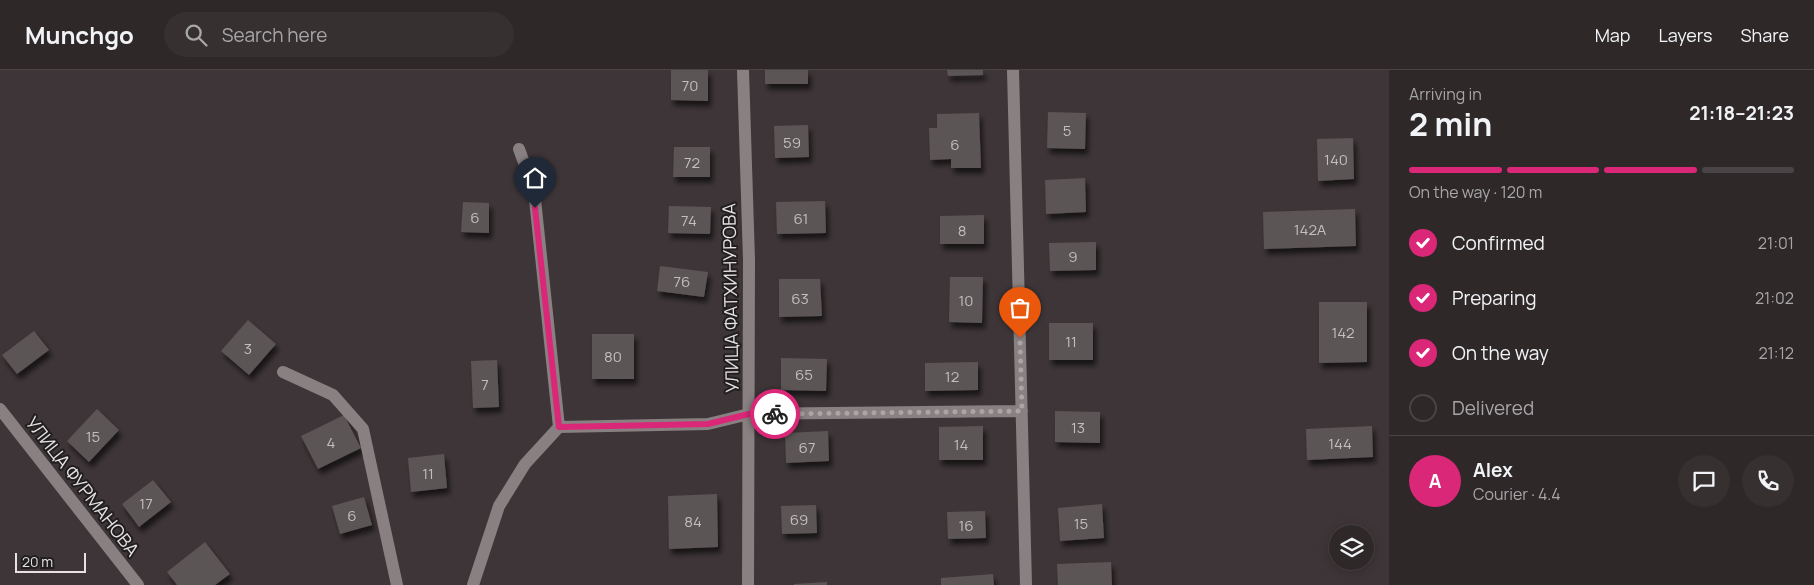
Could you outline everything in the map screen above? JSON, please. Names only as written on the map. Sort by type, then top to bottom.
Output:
[{"type":"street","name":"УЛИЦА ФАТХИНУРОВА","points":[[743,70],[749,260],[748,585]]},
{"type":"street","points":[[1013,70],[1026,585]]},
{"type":"street","points":[[519,150],[534,190],[559,427]]},
{"type":"street","points":[[282,372],[333,395],[363,429],[397,585]]},
{"type":"street","name":"УЛИЦА ФУРМАНОВА","points":[[0,409],[138,585]]},
{"type":"street","points":[[473,585],[499,506],[525,464],[559,427],[708,424],[749,414],[1022,411]]},
{"type":"building","points":[[671,70],[708,70],[708,101],[671,100]]},
{"type":"building","points":[[765,70],[808,70],[808,84],[765,84]]},
{"type":"building","points":[[947,70],[983,70],[983,75],[948,76]]},
{"type":"building","points":[[1048,112],[1086,113],[1085,149],[1047,148]]},
{"type":"building","points":[[979,113],[981,168],[951,168],[951,159],[930,160],[929,128],[937,128],[937,114]]},
{"type":"building","points":[[808,125],[809,157],[775,158],[774,126]]},
{"type":"building","points":[[1353,138],[1354,179],[1318,181],[1317,139]]},
{"type":"building","points":[[674,147],[710,147],[710,177],[673,177]]},
{"type":"building","points":[[1085,178],[1086,212],[1046,214],[1045,180]]},
{"type":"building","points":[[825,201],[826,233],[777,234],[776,202]]},
{"type":"building","points":[[463,202],[489,203],[489,233],[461,232]]},
{"type":"building","points":[[669,206],[711,207],[710,234],[668,233]]},
{"type":"building","points":[[1355,209],[1356,246],[1264,249],[1263,212]]},
{"type":"building","points":[[984,215],[984,244],[940,244],[940,216]]},
{"type":"building","points":[[1096,242],[1096,270],[1050,271],[1049,243]]},
{"type":"building","points":[[660,266],[708,272],[704,297],[657,291]]},
{"type":"building","points":[[950,277],[983,277],[982,323],[949,322]]},
{"type":"building","points":[[779,279],[820,279],[822,316],[779,317]]},
{"type":"building","points":[[1319,302],[1367,302],[1367,362],[1319,363]]},
{"type":"building","points":[[248,320],[276,344],[249,375],[221,351]]},
{"type":"building","points":[[1049,323],[1093,323],[1093,360],[1049,360]]},
{"type":"building","points":[[34,331],[49,350],[17,374],[2,355]]},
{"type":"building","points":[[592,334],[634,334],[634,379],[592,379]]},
{"type":"building","points":[[781,358],[827,359],[826,391],[781,390]]},
{"type":"building","points":[[497,360],[499,407],[473,408],[471,361]]},
{"type":"building","points":[[978,362],[978,390],[925,391],[925,363]]},
{"type":"building","points":[[97,409],[119,430],[89,462],[67,441]]},
{"type":"building","points":[[1055,411],[1100,412],[1100,443],[1055,442]]},
{"type":"building","points":[[344,415],[361,448],[318,469],[301,436]]},
{"type":"building","points":[[983,426],[983,460],[939,460],[939,427]]},
{"type":"building","points":[[1372,426],[1373,457],[1307,460],[1306,429]]},
{"type":"building","points":[[828,431],[829,461],[786,463],[785,433]]},
{"type":"building","points":[[444,454],[447,488],[411,492],[408,458]]},
{"type":"building","points":[[153,480],[171,502],[139,527],[122,504]]},
{"type":"building","points":[[717,494],[718,547],[669,549],[668,496]]},
{"type":"building","points":[[364,497],[372,525],[340,534],[332,506]]},
{"type":"building","points":[[1102,504],[1104,538],[1060,541],[1058,508]]},
{"type":"building","points":[[816,505],[817,533],[782,534],[781,506]]},
{"type":"building","points":[[985,511],[986,538],[948,539],[947,512]]},
{"type":"building","points":[[205,542],[230,574],[215,585],[177,585],[167,572]]},
{"type":"building","points":[[1111,562],[1112,585],[1058,585],[1057,564]]},
{"type":"building","points":[[993,574],[994,585],[941,585],[941,578]]},
{"type":"building","points":[[827,582],[827,585],[794,585],[794,584]]},
{"type":"way so far","points":[[775,414],[1022,411],[1020,338]]},
{"type":"route","points":[[535,208],[559,427],[708,424],[749,414],[775,414]]}]
